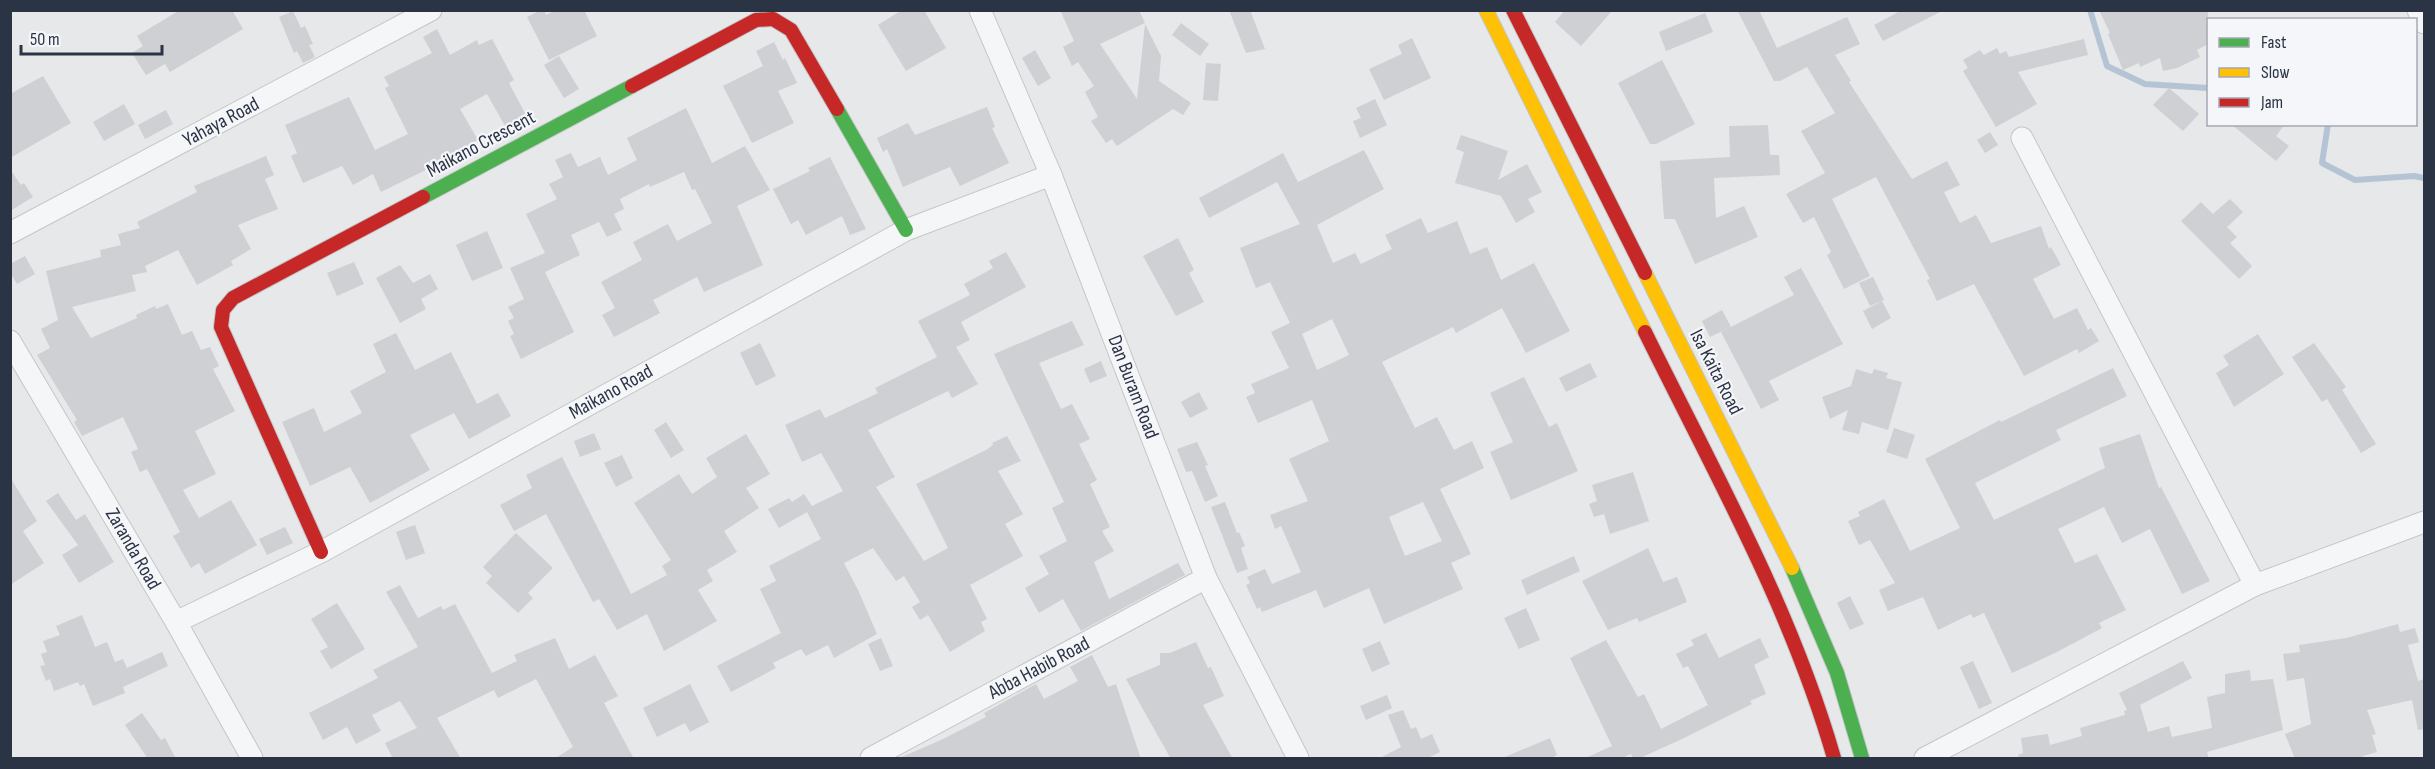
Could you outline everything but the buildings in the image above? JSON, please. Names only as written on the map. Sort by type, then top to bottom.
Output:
[{"type":"main road","points":[[1486,10],[1746,537],[1801,654],[1834,759]]},
{"type":"main road","name":"Isa Kaita Road","points":[[1513,10],[1771,525],[1827,645],[1855,726],[1862,759]]},
{"type":"main road","name":"Maikano Crescent","points":[[321,552],[221,327],[223,310],[233,298],[756,20],[774,19],[791,30],[906,230]]},
{"type":"main road","points":[[1746,537],[1771,525]]},
{"type":"street","name":"Yahaya Road","points":[[10,233],[431,10]]},
{"type":"street","name":"Dan Buram Road","points":[[980,10],[1051,175],[1206,578],[1298,759]]},
{"type":"street","points":[[2418,10],[2424,23]]},
{"type":"street","points":[[2022,138],[2255,585]]},
{"type":"street","name":"Maikano Road","points":[[176,622],[321,552],[906,230],[1051,175]]},
{"type":"street","name":"Zaranda Road","points":[[10,341],[176,622],[252,759]]},
{"type":"street","points":[[1925,759],[2255,585],[2424,521]]},
{"type":"street","name":"Abba Habib Road","points":[[872,759],[1206,578]]},
{"type":"waterway","points":[[2090,10],[2107,66],[2145,84],[2207,88]]},
{"type":"waterway","points":[[2328,126],[2322,163],[2355,180],[2414,176],[2424,178]]},
{"type":"traffic: fast","points":[[423,197],[632,86]]},
{"type":"traffic: fast","points":[[837,109],[906,230]]},
{"type":"traffic: fast","points":[[1792,568],[1837,673],[1862,758]]},
{"type":"traffic: slow","points":[[1486,10],[1645,332]]},
{"type":"traffic: slow","points":[[1645,273],[1792,568]]},
{"type":"traffic: jam","points":[[1513,10],[1645,273]]},
{"type":"traffic: jam","points":[[632,86],[756,20],[773,19],[791,30],[837,109]]},
{"type":"traffic: jam","points":[[321,552],[221,327],[223,310],[233,298],[423,197]]},
{"type":"traffic: jam","points":[[1645,332],[1724,489],[1773,594],[1796,648],[1834,758]]}]
